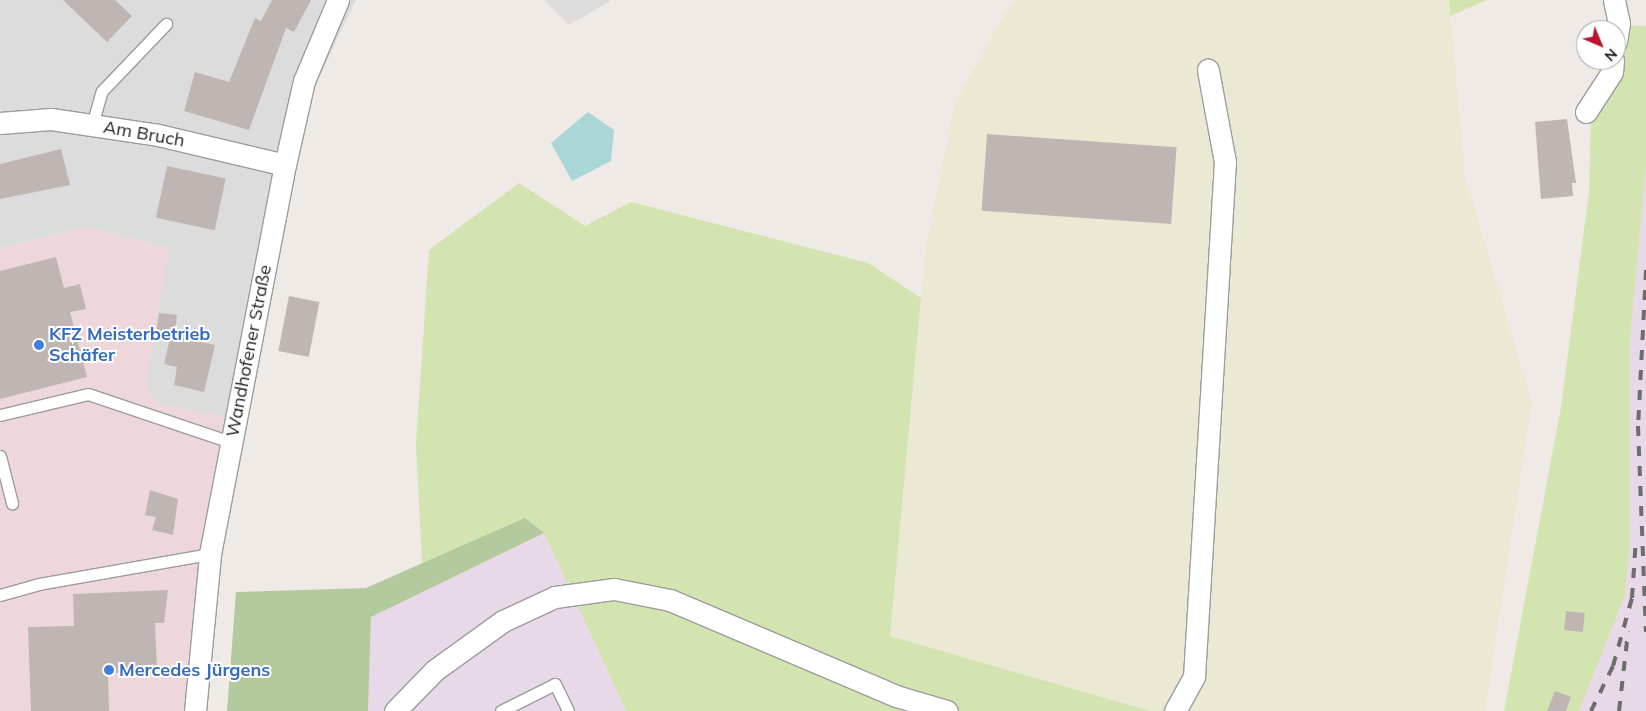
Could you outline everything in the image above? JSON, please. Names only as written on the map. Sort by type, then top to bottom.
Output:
[{"type":"street","name":"Wandhofener Straße","points":[[196,711],[210,554],[285,165],[304,82],[338,0]]},
{"type":"street","points":[[1614,0],[1618,20]]},
{"type":"street","points":[[1175,711],[1194,678],[1225,162],[1208,70]]},
{"type":"street","points":[[1586,112],[1612,70]]},
{"type":"street","name":"Am Bruch","points":[[0,123],[51,118],[285,165]]},
{"type":"street","points":[[395,711],[435,670],[503,621],[554,597],[614,589],[670,600],[896,696],[947,711]]},
{"type":"lane","points":[[92,125],[102,92],[166,24]]},
{"type":"lane","points":[[0,415],[88,394],[231,442]]},
{"type":"lane","points":[[0,456],[12,503]]},
{"type":"lane","points":[[0,596],[39,584],[210,554]]},
{"type":"lane","points":[[501,711],[555,684],[568,711]]},
{"type":"shaded area","points":[[0,0],[356,0],[302,113],[228,417],[159,405],[145,387],[168,248],[85,227],[0,248]]},
{"type":"shaded area","points":[[544,0],[612,0],[569,25]]},
{"type":"shaded area","points":[[1013,0],[1449,0],[1465,176],[1532,402],[1485,711],[1150,711],[890,636],[926,245],[955,102]]},
{"type":"shaded area","points":[[1646,165],[1646,711],[1579,711],[1625,595],[1630,544],[1630,341]]},
{"type":"shaded area","points":[[85,227],[169,248],[145,387],[160,405],[228,417],[196,711],[0,711],[0,248]]},
{"type":"shaded area","points":[[544,533],[626,711],[368,711],[371,617]]},
{"type":"green space","points":[[1449,0],[1487,0],[1450,16]]},
{"type":"green space","points":[[1626,25],[1646,26],[1646,165],[1630,341],[1630,544],[1625,595],[1579,711],[1504,711],[1561,407],[1589,192],[1591,119],[1607,70],[1626,70]]},
{"type":"green space","points":[[519,183],[585,226],[631,202],[868,263],[921,298],[890,636],[1150,711],[626,711],[544,533],[422,563],[416,444],[429,250]]},
{"type":"green space","points":[[525,518],[544,533],[371,617],[368,711],[227,711],[236,592],[366,588]]},
{"type":"water","points":[[588,112],[614,130],[611,161],[572,181],[551,143]]},
{"type":"building","points":[[63,0],[115,0],[132,16],[107,42]]},
{"type":"building","points":[[272,0],[311,0],[294,32],[286,28],[249,130],[184,111],[195,72],[229,82],[255,18],[261,21]]},
{"type":"building","points":[[1567,119],[1576,183],[1572,183],[1573,196],[1541,199],[1535,122]]},
{"type":"building","points":[[987,134],[1177,147],[1171,224],[982,211]]},
{"type":"building","points":[[61,149],[70,185],[0,199],[0,164]]},
{"type":"building","points":[[167,166],[226,178],[215,230],[156,218]]},
{"type":"building","name":"KFZ Meisterbetrieb Schäfer","points":[[56,257],[64,288],[80,284],[86,309],[70,312],[87,377],[0,399],[0,271]]},
{"type":"building","points":[[289,296],[319,302],[309,357],[278,351]]},
{"type":"building","points":[[159,313],[177,315],[174,336],[215,345],[204,392],[174,385],[177,367],[164,364],[170,338],[156,336]]},
{"type":"building","points":[[150,490],[178,499],[173,535],[152,530],[156,517],[145,515]]},
{"type":"building","points":[[168,590],[164,623],[155,623],[157,671],[108,673],[109,711],[31,711],[28,627],[74,626],[73,594]]},
{"type":"building","points":[[1566,611],[1585,613],[1583,632],[1564,630]]},
{"type":"building","points":[[1555,691],[1571,697],[1566,711],[1547,711]]},
{"type":"railway","points":[[1646,270],[1638,426],[1646,632]]},
{"type":"railway","points":[[1591,711],[1613,666],[1632,598],[1636,538]]},
{"type":"railway","points":[[1619,711],[1628,632]]},
{"type":"place","name":"KFZ Meisterbetrieb Schäfer","points":[[39,345]]},
{"type":"place","name":"Mercedes Jürgens","points":[[109,670]]}]
